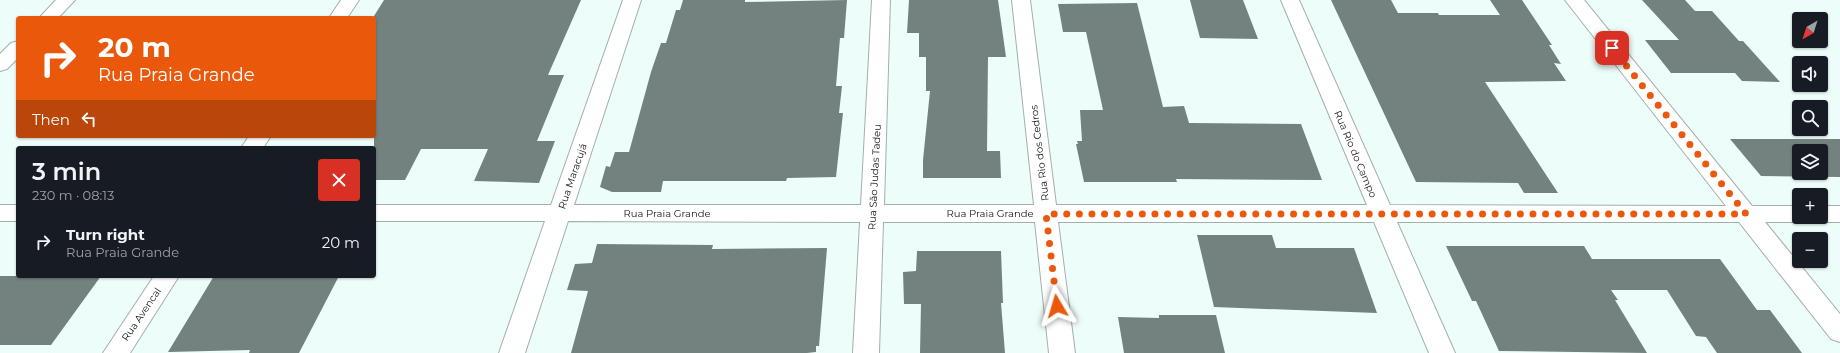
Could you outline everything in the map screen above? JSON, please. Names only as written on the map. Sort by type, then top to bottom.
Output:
[{"type":"street","points":[[50,16],[66,0]]},
{"type":"street","points":[[339,16],[350,0]]},
{"type":"street","name":"Rua Maracujá","points":[[512,353],[632,0]]},
{"type":"street","name":"Rua São Judas Tadeu","points":[[866,353],[881,0]]},
{"type":"street","name":"Rua Rio dos Cedros","points":[[1021,0],[1062,353]]},
{"type":"street","name":"Rua Rio do Campo","points":[[1290,0],[1442,353]]},
{"type":"street","points":[[1574,0],[1840,332]]},
{"type":"street","points":[[0,65],[16,50]]},
{"type":"street","points":[[0,213],[16,213]]},
{"type":"street","name":"Rua Praia Grande","points":[[376,213],[1792,214]]},
{"type":"street","points":[[1828,214],[1840,214]]},
{"type":"street","name":"Rua Avencal","points":[[116,353],[166,278]]},
{"type":"building","points":[[384,0],[581,0],[548,75],[564,75],[537,141],[555,141],[539,183],[474,181],[488,149],[421,149],[405,180],[376,180],[376,146],[374,146],[374,138],[376,138],[376,16],[374,16]]},
{"type":"building","points":[[683,0],[745,0],[745,2],[847,0],[844,38],[840,38],[836,86],[842,86],[839,113],[843,113],[836,177],[787,178],[786,181],[663,181],[661,192],[612,192],[600,187],[606,166],[610,167],[615,152],[629,152],[651,72],[661,43],[666,43],[676,10],[680,10]]},
{"type":"building","points":[[909,0],[998,0],[1006,57],[988,57],[987,151],[1000,151],[1001,178],[923,178],[923,160],[930,91],[926,91],[926,57],[919,57],[919,33],[907,33]]},
{"type":"building","points":[[1190,0],[1243,0],[1258,39],[1200,38]]},
{"type":"building","points":[[1331,0],[1391,0],[1398,13],[1500,15],[1490,0],[1522,0],[1552,45],[1549,45],[1561,64],[1554,63],[1566,81],[1485,82],[1558,193],[1524,193],[1518,183],[1416,182]]},
{"type":"building","points":[[1642,0],[1685,0],[1695,11],[1712,11],[1739,41],[1743,41],[1780,82],[1742,81],[1735,73],[1671,73],[1645,40],[1679,40]]},
{"type":"building","points":[[1137,3],[1163,107],[1184,106],[1189,123],[1301,124],[1322,180],[1176,179],[1177,182],[1084,182],[1076,144],[1078,144],[1077,141],[1082,141],[1080,110],[1103,110],[1086,32],[1063,32],[1058,4]]},
{"type":"building","points":[[1730,139],[1840,139],[1840,177],[1828,177],[1828,144],[1792,144],[1792,176],[1761,176]]},
{"type":"building","points":[[1197,235],[1272,235],[1276,248],[1354,248],[1377,313],[1214,307]]},
{"type":"building","points":[[597,244],[713,245],[712,249],[827,248],[819,346],[816,346],[816,352],[807,353],[571,353],[588,291],[567,290],[575,264],[592,263]]},
{"type":"building","points":[[1446,246],[1584,246],[1592,259],[1720,259],[1757,310],[1770,310],[1802,353],[1717,353],[1706,337],[1696,336],[1667,290],[1611,290],[1618,300],[1615,300],[1647,353],[1499,351],[1476,301],[1472,301]]},
{"type":"building","points":[[917,251],[1001,251],[1003,303],[1001,303],[1005,353],[920,353],[921,304],[904,304],[903,272],[916,271]]},
{"type":"building","points":[[0,276],[16,276],[16,278],[100,278],[51,345],[0,345]]},
{"type":"building","points":[[213,278],[338,278],[299,353],[249,353],[250,350],[168,352]]},
{"type":"building","points":[[1159,315],[1216,315],[1225,353],[1124,353],[1118,317],[1159,318]]},
{"type":"route","points":[[1057,306],[1046,214],[1746,214],[1612,48]]}]
